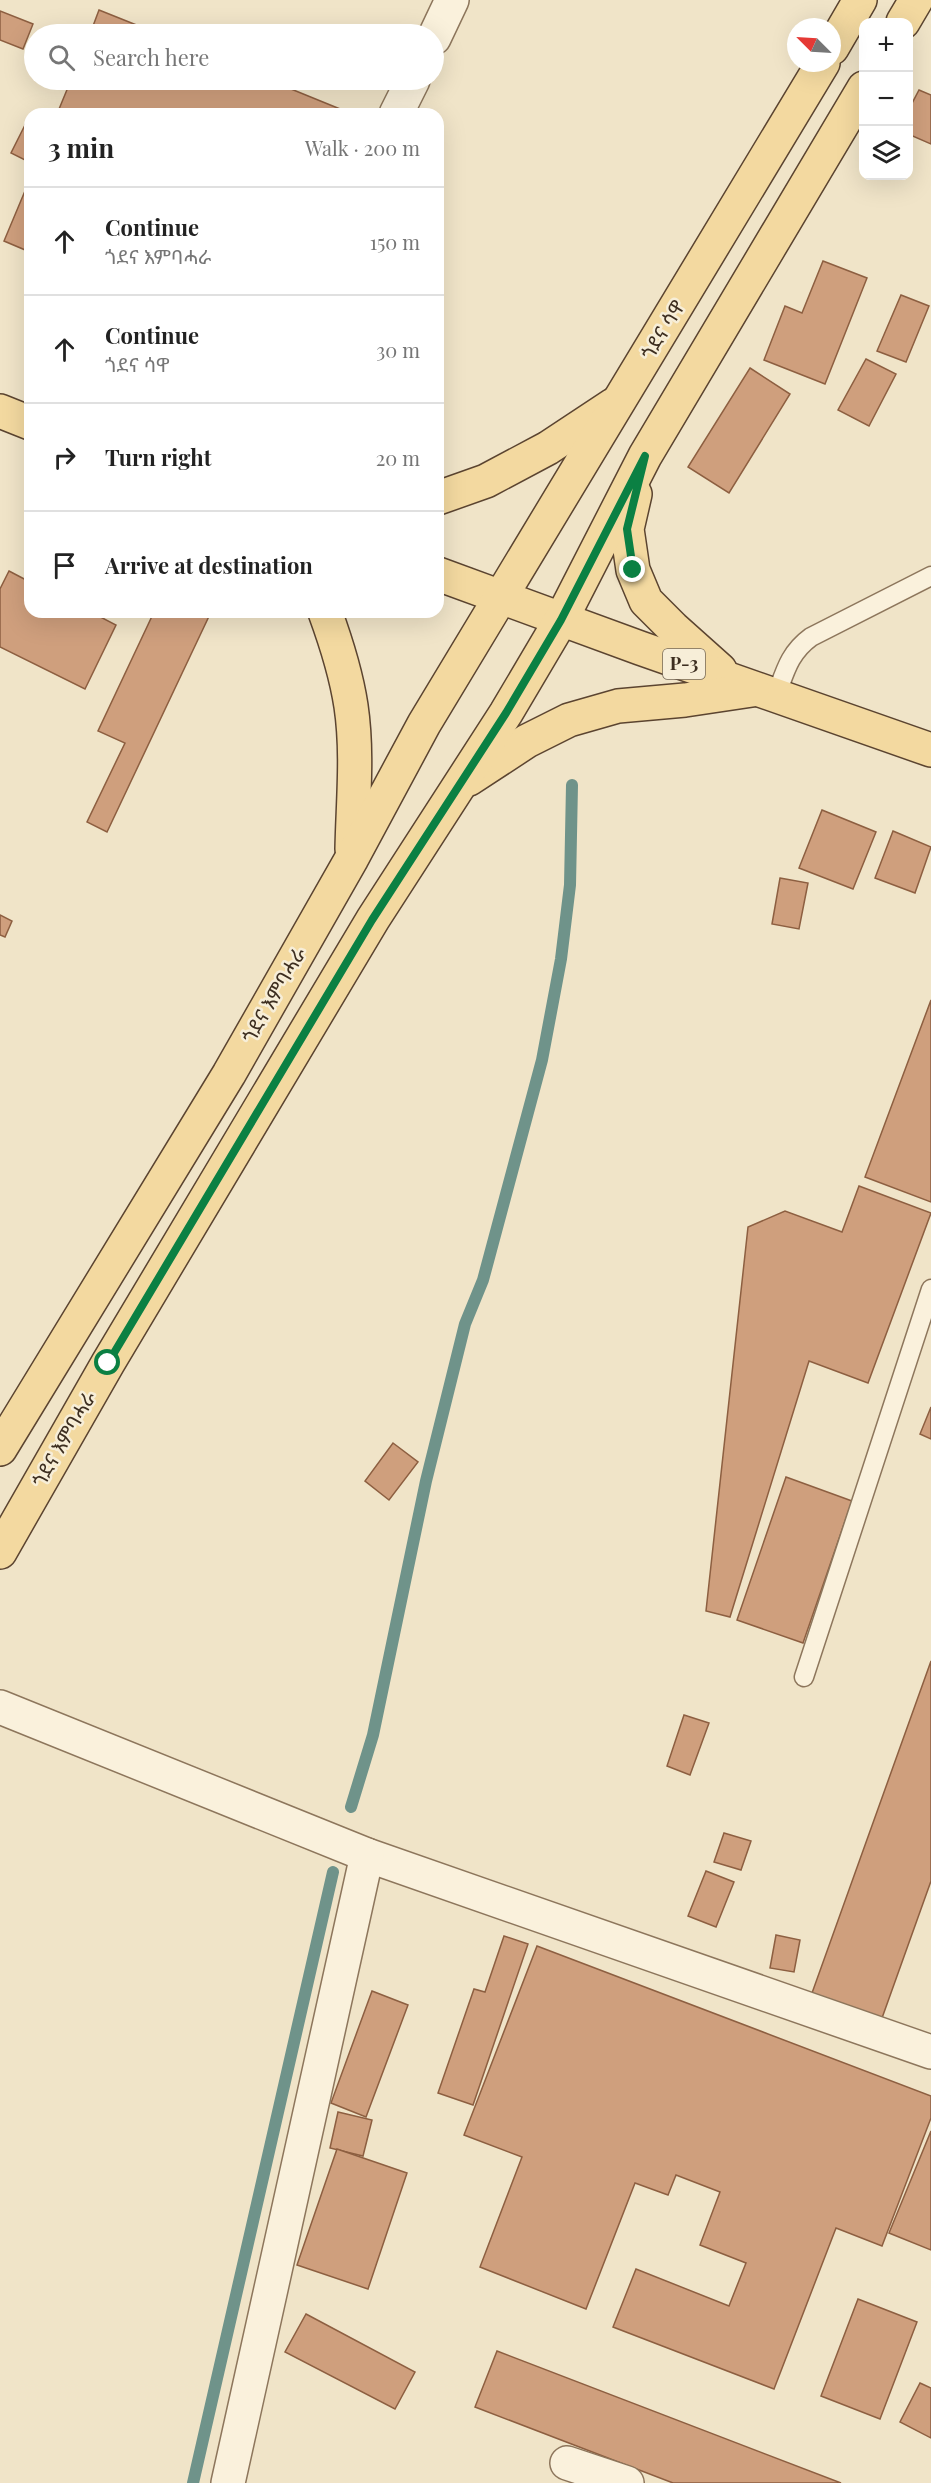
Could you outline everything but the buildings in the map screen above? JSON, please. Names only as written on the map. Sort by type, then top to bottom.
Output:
[{"type":"main road","points":[[841,33],[860,0]]},
{"type":"main road","points":[[905,18],[916,0]]},
{"type":"main road","name":"ጎደና ሳዋ","points":[[501,597],[818,72]]},
{"type":"main road","points":[[561,620],[645,456],[859,96]]},
{"type":"main road","points":[[444,496],[486,482],[548,448],[620,401]]},
{"type":"main road","points":[[0,411],[24,421]]},
{"type":"main road","points":[[645,456],[627,529],[633,570],[646,601],[673,628],[755,689]]},
{"type":"main road","name":"P-3","points":[[444,575],[561,620],[931,750]]},
{"type":"main road","name":"ጎደና እምባሓራ","points":[[0,1449],[229,1074],[424,724],[501,597]]},
{"type":"main road","points":[[327,618],[339,651],[351,705],[354,786],[351,858]]},
{"type":"main road","name":"ጎደና እምባሓራ","points":[[0,1552],[108,1363],[372,920],[506,713],[561,620]]},
{"type":"main road","points":[[457,787],[527,741],[569,720],[618,706],[685,700],[755,689]]},
{"type":"street","points":[[441,24],[452,0]]},
{"type":"street","points":[[399,108],[408,90]]},
{"type":"street","points":[[0,1707],[367,1855],[931,2052]]},
{"type":"street","points":[[228,2483],[367,1855]]},
{"type":"street","points":[[567,2463],[627,2483]]},
{"type":"lane","points":[[755,689],[792,656],[798,646],[811,637],[931,576]]},
{"type":"lane","points":[[804,1677],[931,1289]]},
{"type":"waterway","points":[[351,1807],[373,1735],[426,1481],[465,1324],[483,1280],[542,1060],[561,959],[570,885],[572,785]]},
{"type":"waterway","points":[[193,2483],[333,1872]]},
{"type":"route","points":[[108,1363],[372,920],[506,713],[561,620],[645,456],[627,529],[633,570]]}]
